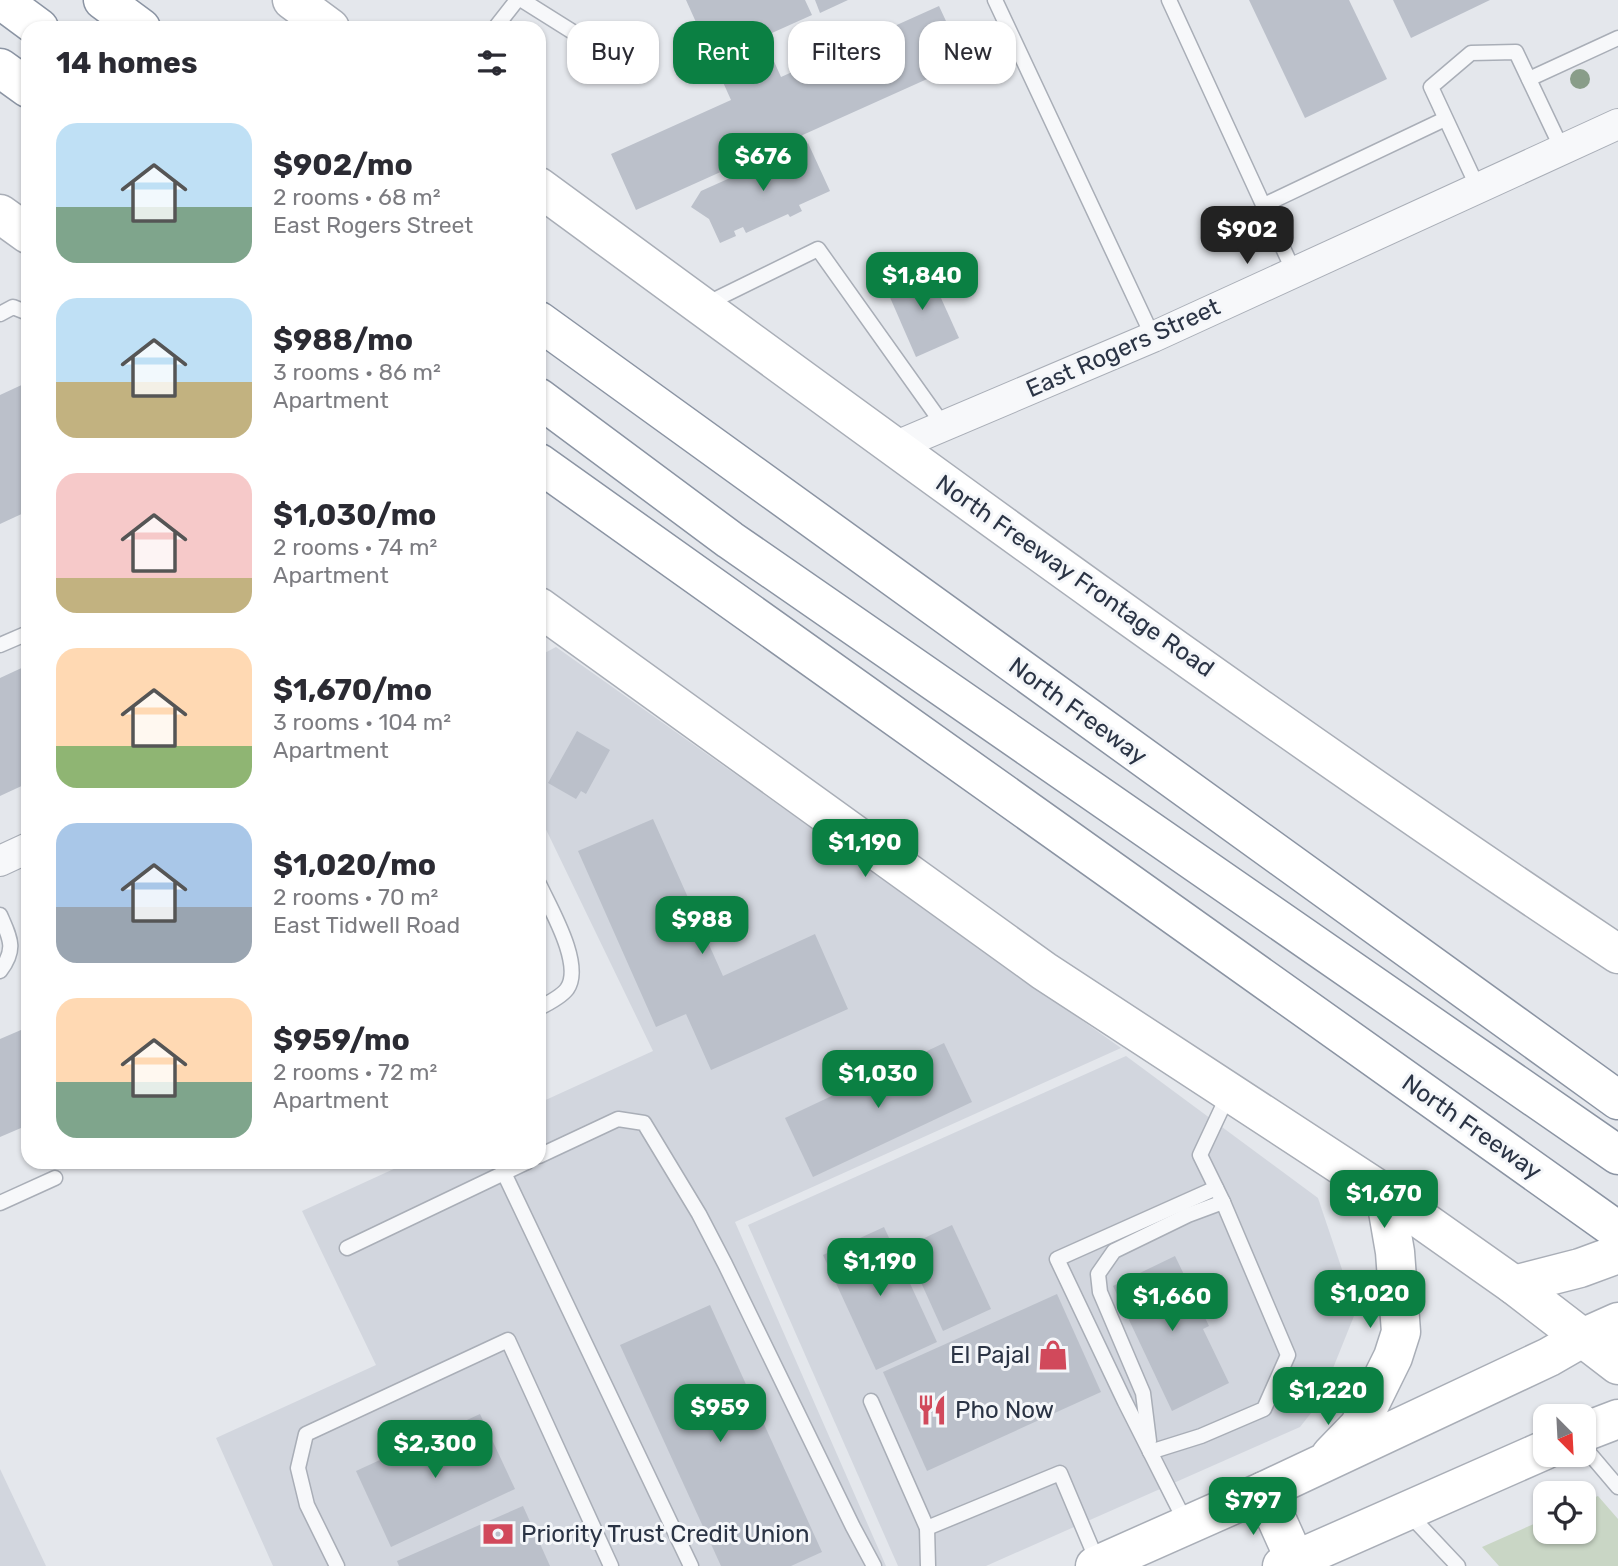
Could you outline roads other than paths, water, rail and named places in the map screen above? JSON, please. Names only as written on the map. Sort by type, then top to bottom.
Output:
[{"type":"main road","points":[[1,0],[30,21]]},
{"type":"main road","points":[[103,0],[132,21]]},
{"type":"main road","points":[[292,0],[320,21]]},
{"type":"main road","points":[[0,68],[21,83]]},
{"type":"main road","name":"North Freeway Frontage Road","points":[[546,192],[894,447],[1441,837],[1618,954]]},
{"type":"main road","points":[[0,214],[21,229]]},
{"type":"main road","name":"North Freeway","points":[[546,326],[1618,1100]]},
{"type":"main road","points":[[546,403],[730,540],[1618,1155]]},
{"type":"main road","name":"North Freeway","points":[[546,468],[1613,1235]]},
{"type":"main road","points":[[546,612],[1044,971],[1384,1194],[1514,1285],[1618,1365]]},
{"type":"main road","points":[[1324,1462],[1359,1426],[1393,1357],[1401,1332],[1395,1252],[1384,1194]]},
{"type":"main road","points":[[1514,1285],[1580,1268],[1613,1235]]},
{"type":"main road","points":[[1096,1565],[1264,1490],[1618,1322]]},
{"type":"main road","points":[[1596,1427],[1618,1419]]},
{"type":"main road","points":[[1264,1490],[1289,1563],[1533,1455]]},
{"type":"street","name":"East Rogers Street","points":[[894,447],[1153,337],[1618,124]]},
{"type":"street","points":[[0,861],[21,851]]},
{"type":"lane","points":[[501,21],[519,0],[567,29]]},
{"type":"lane","points":[[995,0],[1153,337]]},
{"type":"lane","points":[[1169,0],[1294,272]]},
{"type":"lane","points":[[1529,79],[1618,38]]},
{"type":"lane","points":[[1478,188],[1431,88],[1471,53],[1516,51],[1562,149]]},
{"type":"lane","points":[[1264,205],[1446,118]]},
{"type":"lane","points":[[701,306],[818,249],[944,426]]},
{"type":"lane","points":[[0,314],[13,307],[21,310]]},
{"type":"lane","points":[[0,645],[21,636]]},
{"type":"lane","points":[[546,899],[562,933],[572,974],[566,990],[546,1003]]},
{"type":"lane","points":[[0,915],[10,937],[11,949],[8,960],[0,971]]},
{"type":"lane","points":[[1150,1452],[1201,1436],[1264,1409],[1288,1355],[1223,1202],[1200,1155],[1230,1093]]},
{"type":"lane","points":[[546,1153],[618,1119],[644,1123],[699,1214],[874,1566]]},
{"type":"lane","points":[[347,1248],[512,1169]]},
{"type":"lane","points":[[504,1173],[691,1566]]},
{"type":"lane","points":[[0,1203],[55,1178]]},
{"type":"lane","points":[[1187,1525],[1057,1259],[1216,1188]]},
{"type":"lane","points":[[1150,1452],[1143,1393],[1100,1292],[1098,1274],[1114,1251],[1188,1215],[1223,1202]]},
{"type":"lane","points":[[337,1566],[307,1505],[298,1468],[306,1433],[508,1340],[611,1566]]},
{"type":"lane","points":[[871,1401],[927,1528],[928,1566]]},
{"type":"lane","points":[[1596,1461],[1618,1487]]},
{"type":"lane","points":[[927,1528],[1060,1473],[1096,1565]]},
{"type":"lane","points":[[1406,1511],[1458,1566]]},
{"type":"place","name":"El Pajal","points":[[1053,1355]]},
{"type":"place","name":"Pho Now","points":[[932,1410]]},
{"type":"place","name":"Priority Trust Credit Union","points":[[498,1534]]}]
